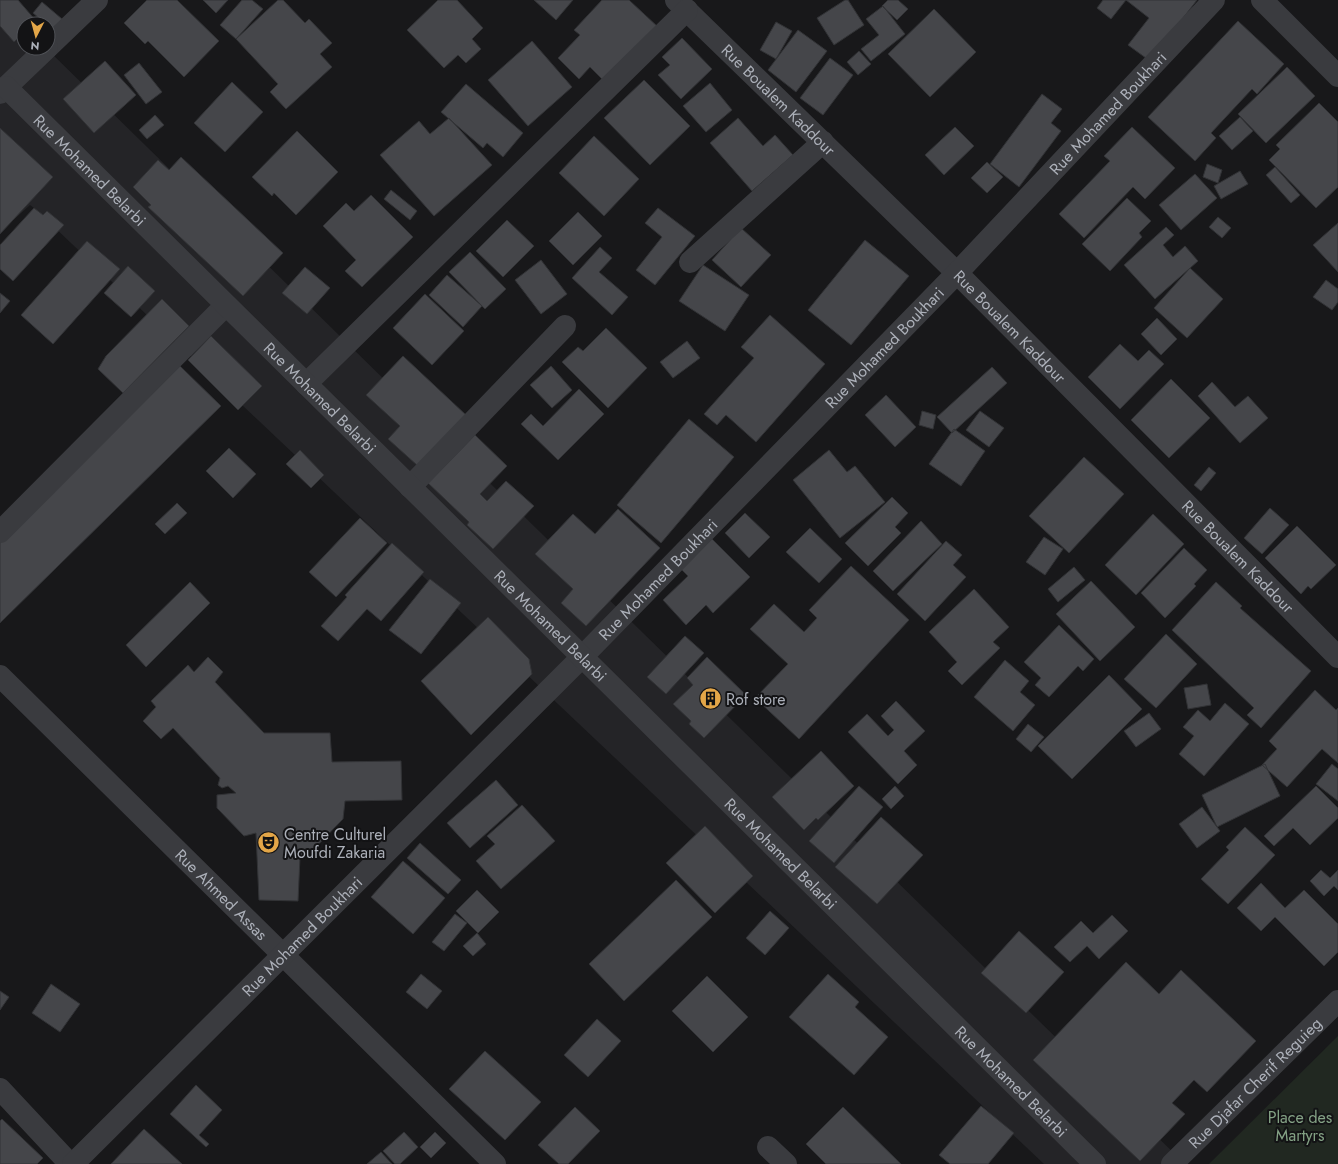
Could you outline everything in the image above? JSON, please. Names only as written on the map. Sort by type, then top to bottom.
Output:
[{"type":"street","points":[[56,39],[97,0]]},
{"type":"street","name":"Rue Mohamed Boukhari","points":[[72,1164],[582,657],[956,273],[1214,0]]},
{"type":"street","points":[[1262,0],[1338,76]]},
{"type":"street","points":[[306,384],[681,5]]},
{"type":"street","name":"Rue Boualem Kaddour","points":[[681,5],[956,273],[1338,658]]},
{"type":"street","points":[[3,90],[38,56]]},
{"type":"street","name":"Rue Mohamed Belarbi","points":[[3,90],[410,486],[1096,1164]]},
{"type":"street","points":[[690,262],[823,142]]},
{"type":"street","points":[[0,532],[225,306]]},
{"type":"street","points":[[410,486],[566,326]]},
{"type":"street","name":"Rue Ahmed Assas","points":[[0,676],[495,1164]]},
{"type":"street","name":"Rue Djafar Cherif Reguieg","points":[[1172,1164],[1338,1001]]},
{"type":"street","points":[[0,1089],[72,1164]]},
{"type":"street","points":[[768,1146],[786,1164]]},
{"type":"shaded area","points":[[0,3],[16,18],[16,56],[54,56],[1185,1164],[1044,1164],[34,208],[30,205],[0,232]]},
{"type":"green space","name":"Place des Martyrs","points":[[1338,1036],[1338,1164],[1209,1164]]},
{"type":"building","points":[[0,0],[18,0],[32,16],[16,16],[16,40],[14,42],[0,26]]},
{"type":"building","points":[[147,0],[177,0],[219,41],[184,77],[148,41],[145,44],[124,23]]},
{"type":"building","points":[[203,0],[228,0],[216,13]]},
{"type":"building","points":[[242,0],[252,0],[263,9],[236,39],[220,25]]},
{"type":"building","points":[[278,0],[283,0],[305,23],[309,19],[332,43],[320,54],[332,67],[286,109],[270,92],[278,84],[236,39]]},
{"type":"building","points":[[438,0],[457,0],[483,28],[472,39],[481,49],[466,63],[458,55],[444,68],[407,30]]},
{"type":"building","points":[[534,0],[573,0],[556,20]]},
{"type":"building","points":[[602,0],[629,0],[658,27],[605,82],[590,67],[579,79],[558,58],[580,35],[574,30]]},
{"type":"building","points":[[845,0],[848,0],[864,25],[834,45],[817,18]]},
{"type":"building","points":[[888,0],[898,0],[908,9],[897,20],[882,6]]},
{"type":"building","points":[[1103,0],[1126,0],[1111,19],[1097,8]]},
{"type":"building","points":[[1126,0],[1197,0],[1150,61],[1128,45],[1149,18]]},
{"type":"building","points":[[42,2],[62,19],[56,26],[56,16],[37,16],[33,13]]},
{"type":"building","points":[[883,6],[905,34],[871,61],[861,49],[879,35],[866,19]]},
{"type":"building","points":[[934,9],[976,52],[930,97],[888,54]]},
{"type":"building","points":[[1238,21],[1284,64],[1257,94],[1252,89],[1211,133],[1216,138],[1195,161],[1148,117]]},
{"type":"building","points":[[776,22],[792,31],[776,59],[760,50]]},
{"type":"building","points":[[798,30],[827,51],[796,92],[768,70]]},
{"type":"building","points":[[682,38],[712,69],[681,99],[658,75],[670,65],[662,57]]},
{"type":"building","points":[[532,41],[572,87],[528,126],[488,80]]},
{"type":"building","points":[[859,51],[871,64],[858,75],[847,62]]},
{"type":"building","points":[[830,58],[853,75],[823,115],[800,98]]},
{"type":"building","points":[[105,61],[136,95],[94,133],[63,99]]},
{"type":"building","points":[[139,63],[162,92],[146,104],[124,75]]},
{"type":"building","points":[[1287,67],[1315,96],[1266,143],[1238,114]]},
{"type":"building","points":[[644,80],[690,126],[650,165],[604,118]]},
{"type":"building","points":[[232,82],[263,112],[225,152],[194,123]]},
{"type":"building","points":[[710,83],[732,110],[706,132],[683,106]]},
{"type":"building","points":[[466,84],[523,133],[503,157],[487,143],[483,148],[441,112]]},
{"type":"building","points":[[1042,94],[1062,109],[1051,123],[1061,131],[1019,187],[990,164]]},
{"type":"building","points":[[1319,103],[1338,122],[1338,187],[1316,208],[1269,160],[1280,149],[1276,145]]},
{"type":"building","points":[[155,115],[164,125],[147,139],[139,130]]},
{"type":"building","points":[[1240,117],[1253,131],[1232,150],[1219,136]]},
{"type":"building","points":[[449,118],[492,165],[434,216],[380,155],[419,121],[430,134]]},
{"type":"building","points":[[738,118],[763,146],[775,135],[793,155],[752,191],[710,143]]},
{"type":"building","points":[[955,127],[974,146],[944,175],[925,155]]},
{"type":"building","points":[[1132,127],[1175,168],[1145,199],[1133,187],[1084,238],[1059,214],[1110,161],[1104,156]]},
{"type":"building","points":[[0,128],[53,177],[0,234]]},
{"type":"building","points":[[297,131],[338,172],[296,215],[274,193],[272,196],[252,177]]},
{"type":"building","points":[[594,136],[639,179],[604,216],[559,173]]},
{"type":"building","points":[[181,157],[283,253],[243,296],[148,207],[151,205],[133,187],[158,160],[169,170]]},
{"type":"building","points":[[987,162],[1003,177],[987,193],[971,178]]},
{"type":"building","points":[[1207,164],[1222,170],[1218,183],[1203,177]]},
{"type":"building","points":[[1275,167],[1300,195],[1291,203],[1266,175]]},
{"type":"building","points":[[1240,171],[1248,184],[1221,199],[1214,186]]},
{"type":"building","points":[[1195,174],[1217,198],[1181,230],[1159,205]]},
{"type":"building","points":[[391,190],[417,211],[410,220],[384,199]]},
{"type":"building","points":[[371,195],[413,237],[362,287],[345,271],[356,260],[323,226],[346,203],[354,211]]},
{"type":"building","points":[[1127,198],[1151,221],[1139,233],[1142,237],[1110,271],[1082,244]]},
{"type":"building","points":[[34,208],[43,215],[47,211],[64,225],[13,281],[0,269],[0,245]]},
{"type":"building","points":[[658,208],[695,236],[655,285],[636,270],[662,237],[645,223]]},
{"type":"building","points":[[578,212],[602,236],[573,265],[549,241]]},
{"type":"building","points":[[1218,217],[1231,228],[1222,238],[1209,227]]},
{"type":"building","points":[[507,220],[534,246],[503,277],[476,251]]},
{"type":"building","points":[[1338,223],[1338,272],[1313,245]]},
{"type":"building","points":[[1166,227],[1174,235],[1163,245],[1173,257],[1185,246],[1198,261],[1155,299],[1124,265]]},
{"type":"building","points":[[741,228],[771,255],[741,287],[712,260]]},
{"type":"building","points":[[865,240],[909,276],[851,345],[808,310]]},
{"type":"building","points":[[87,241],[120,269],[53,344],[21,315]]},
{"type":"building","points":[[600,247],[612,258],[599,272],[628,297],[612,315],[572,278]]},
{"type":"building","points":[[470,252],[506,289],[485,309],[449,272]]},
{"type":"building","points":[[541,260],[567,294],[541,314],[515,280]]},
{"type":"building","points":[[703,265],[749,295],[725,331],[679,301]]},
{"type":"building","points":[[128,266],[155,291],[131,317],[104,293]]},
{"type":"building","points":[[305,267],[330,288],[307,314],[282,293]]},
{"type":"building","points":[[1190,268],[1223,299],[1187,338],[1154,308]]},
{"type":"building","points":[[447,275],[482,306],[463,327],[429,295]]},
{"type":"building","points":[[1326,280],[1338,289],[1338,302],[1332,310],[1313,297]]},
{"type":"building","points":[[0,293],[10,301],[0,313]]},
{"type":"building","points":[[425,294],[464,331],[432,365],[393,328]]},
{"type":"building","points":[[162,299],[189,326],[123,393],[98,369],[106,356]]},
{"type":"building","points":[[770,315],[825,364],[756,442],[726,415],[717,425],[704,414],[754,358],[741,347]]},
{"type":"building","points":[[1157,318],[1177,339],[1161,355],[1141,334]]},
{"type":"building","points":[[606,328],[647,368],[608,408],[562,362],[578,347],[583,351]]},
{"type":"building","points":[[211,336],[262,386],[238,410],[188,360]]},
{"type":"building","points":[[687,341],[700,358],[673,378],[660,362]]},
{"type":"building","points":[[1120,344],[1138,361],[1149,350],[1164,364],[1120,409],[1088,377]]},
{"type":"building","points":[[403,356],[466,415],[418,466],[388,439],[400,426],[366,395]]},
{"type":"building","points":[[180,366],[221,406],[0,623],[0,543]]},
{"type":"building","points":[[551,366],[572,390],[552,408],[530,385]]},
{"type":"building","points":[[992,367],[1007,383],[952,433],[937,417]]},
{"type":"building","points":[[1171,379],[1210,418],[1169,458],[1131,420]]},
{"type":"building","points":[[1212,382],[1235,407],[1248,396],[1268,418],[1240,443],[1198,396]]},
{"type":"building","points":[[579,389],[604,414],[558,460],[521,424],[531,414],[543,426]]},
{"type":"building","points":[[886,395],[916,427],[895,447],[865,415]]},
{"type":"building","points":[[922,411],[936,415],[933,429],[919,425]]},
{"type":"building","points":[[980,411],[1004,428],[989,447],[966,430]]},
{"type":"building","points":[[689,419],[734,457],[661,543],[617,505]]},
{"type":"building","points":[[954,429],[985,451],[961,486],[929,464]]},
{"type":"building","points":[[475,435],[507,466],[480,494],[487,501],[506,481],[534,506],[493,549],[467,525],[469,522],[428,483]]},
{"type":"building","points":[[229,448],[256,474],[233,498],[206,471]]},
{"type":"building","points":[[300,450],[324,475],[311,488],[286,464]]},
{"type":"building","points":[[829,450],[847,472],[855,466],[885,502],[840,538],[793,480]]},
{"type":"building","points":[[1084,457],[1124,494],[1069,553],[1029,516]]},
{"type":"building","points":[[1209,467],[1216,473],[1201,491],[1194,485]]},
{"type":"building","points":[[892,497],[908,513],[895,527],[901,533],[868,566],[845,543]]},
{"type":"building","points":[[177,503],[187,513],[165,534],[155,524]]},
{"type":"building","points":[[1270,508],[1289,525],[1262,554],[1244,538]]},
{"type":"building","points":[[618,509],[660,548],[586,626],[561,603],[573,589],[535,554],[573,514],[595,534]]},
{"type":"building","points":[[745,513],[770,537],[749,558],[725,533]]},
{"type":"building","points":[[1153,514],[1184,544],[1136,595],[1105,565]]},
{"type":"building","points":[[360,518],[387,543],[336,597],[309,572]]},
{"type":"building","points":[[921,521],[942,544],[893,591],[873,571]]},
{"type":"building","points":[[1297,526],[1336,565],[1311,589],[1308,586],[1301,594],[1265,558]]},
{"type":"building","points":[[810,528],[842,559],[819,583],[786,552]]},
{"type":"building","points":[[1044,537],[1063,549],[1045,575],[1026,562]]},
{"type":"building","points":[[712,539],[750,577],[713,613],[706,605],[686,625],[663,600],[688,576],[681,569]]},
{"type":"building","points":[[946,541],[962,555],[953,565],[966,577],[925,621],[897,594]]},
{"type":"building","points":[[392,543],[424,572],[381,621],[367,609],[338,641],[321,626],[347,597],[345,595]]},
{"type":"building","points":[[1184,548],[1207,570],[1194,584],[1196,586],[1165,618],[1141,593]]},
{"type":"building","points":[[851,566],[909,620],[799,739],[755,698],[788,664],[750,629],[774,604],[804,632],[817,618],[809,610]]},
{"type":"building","points":[[1074,567],[1085,580],[1058,602],[1048,589]]},
{"type":"building","points":[[430,579],[461,603],[421,654],[389,630]]},
{"type":"building","points":[[1091,581],[1135,627],[1100,661],[1056,614]]},
{"type":"building","points":[[190,582],[210,603],[146,667],[126,645]]},
{"type":"building","points":[[1216,582],[1242,606],[1240,608],[1311,671],[1261,728],[1247,715],[1254,708],[1172,630]]},
{"type":"building","points":[[974,589],[1009,627],[993,642],[1000,648],[962,685],[948,671],[957,662],[929,632]]},
{"type":"building","points":[[488,617],[529,659],[532,674],[471,735],[421,681]]},
{"type":"building","points":[[1059,625],[1094,659],[1083,671],[1078,666],[1049,697],[1035,685],[1041,678],[1024,662]]},
{"type":"building","points":[[1166,634],[1197,664],[1156,708],[1124,679]]},
{"type":"building","points":[[685,636],[704,653],[666,694],[647,677]]},
{"type":"building","points":[[208,657],[223,672],[215,682],[264,733],[330,733],[332,762],[401,761],[402,800],[345,801],[343,819],[308,855],[300,857],[298,901],[259,900],[256,833],[244,836],[217,808],[217,795],[236,793],[228,786],[222,788],[218,785],[220,778],[173,728],[161,739],[143,721],[156,707],[151,701],[188,665],[194,672]]},
{"type":"building","name":"Rof store","points":[[707,657],[746,695],[704,738],[689,724],[691,721],[673,704],[693,685],[687,678]]},
{"type":"building","points":[[1005,660],[1029,681],[1020,692],[1035,705],[1013,731],[974,697]]},
{"type":"building","points":[[1109,675],[1142,709],[1072,779],[1038,746]]},
{"type":"building","points":[[1207,684],[1211,705],[1188,709],[1184,688]]},
{"type":"building","points":[[1315,690],[1336,710],[1338,708],[1338,763],[1322,749],[1287,787],[1262,765],[1277,749],[1269,741]]},
{"type":"building","points":[[896,701],[925,731],[904,751],[917,765],[898,784],[848,732],[867,714],[888,736],[894,730],[881,716]]},
{"type":"building","points":[[1225,703],[1249,724],[1204,776],[1179,754],[1194,736],[1183,727],[1198,710],[1210,721]]},
{"type":"building","points":[[1149,713],[1161,729],[1136,747],[1124,731]]},
{"type":"building","points":[[1028,724],[1044,737],[1031,752],[1016,739]]},
{"type":"building","points":[[821,751],[854,786],[818,820],[816,818],[804,830],[772,797]]},
{"type":"building","points":[[1265,764],[1280,796],[1217,827],[1202,795]]},
{"type":"building","points":[[1332,764],[1338,769],[1338,801],[1316,784]]},
{"type":"building","points":[[496,780],[518,805],[470,848],[447,823]]},
{"type":"building","points":[[859,786],[883,807],[834,863],[809,841]]},
{"type":"building","points":[[895,786],[904,796],[891,809],[882,799]]},
{"type":"building","points":[[1316,786],[1338,808],[1338,818],[1310,845],[1293,828],[1274,846],[1264,836]]},
{"type":"building","points":[[522,805],[555,841],[501,889],[476,861],[495,844],[487,836]]},
{"type":"building","points":[[1202,807],[1220,831],[1197,848],[1179,824]]},
{"type":"building","points":[[881,817],[923,855],[877,904],[835,867]]},
{"type":"building","points":[[705,826],[753,876],[715,913],[666,863]]},
{"type":"building","points":[[1245,827],[1275,855],[1228,904],[1201,879],[1229,850],[1226,847]]},
{"type":"building","points":[[420,843],[461,880],[448,894],[407,858]]},
{"type":"building","points":[[403,861],[445,898],[413,934],[371,897]]},
{"type":"building","points":[[1321,870],[1330,878],[1338,870],[1338,890],[1334,886],[1324,896],[1310,881]]},
{"type":"building","points":[[676,880],[712,917],[624,1001],[589,964]]},
{"type":"building","points":[[1261,883],[1285,908],[1304,890],[1338,924],[1338,952],[1324,966],[1275,917],[1261,931],[1237,908]]},
{"type":"building","points":[[477,890],[499,912],[478,933],[456,911]]},
{"type":"building","points":[[770,911],[789,928],[765,955],[746,938]]},
{"type":"building","points":[[455,914],[467,923],[444,951],[432,942]]},
{"type":"building","points":[[1112,915],[1128,931],[1099,959],[1087,946],[1070,962],[1054,947],[1081,921],[1093,933]]},
{"type":"building","points":[[1019,931],[1064,972],[1026,1013],[981,973]]},
{"type":"building","points":[[477,933],[486,944],[473,956],[463,946]]},
{"type":"building","points":[[1126,962],[1159,994],[1181,970],[1256,1041],[1207,1092],[1194,1080],[1172,1103],[1185,1114],[1140,1161],[1033,1060]]},
{"type":"building","points":[[421,974],[442,991],[427,1009],[406,992]]},
{"type":"building","points":[[828,974],[859,1002],[855,1007],[888,1037],[854,1075],[789,1017]]},
{"type":"building","points":[[707,976],[748,1017],[713,1052],[672,1011]]},
{"type":"building","points":[[51,984],[80,1004],[60,1032],[32,1013]]},
{"type":"building","points":[[0,991],[9,997],[0,1010]]},
{"type":"building","points":[[597,1019],[621,1041],[588,1077],[564,1055]]},
{"type":"building","points":[[485,1051],[541,1102],[505,1140],[449,1089]]},
{"type":"building","points":[[196,1085],[222,1110],[199,1135],[209,1144],[206,1147],[170,1114]]},
{"type":"building","points":[[981,1106],[1014,1133],[988,1164],[950,1164],[939,1155]]},
{"type":"building","points":[[575,1107],[600,1131],[568,1164],[559,1164],[538,1145]]},
{"type":"building","points":[[843,1107],[901,1164],[826,1164],[806,1144]]},
{"type":"building","points":[[2,1119],[43,1158],[37,1164],[0,1164],[0,1121]]},
{"type":"building","points":[[144,1129],[182,1164],[111,1164]]},
{"type":"building","points":[[404,1132],[418,1147],[400,1164],[395,1164],[383,1151]]},
{"type":"building","points":[[435,1132],[446,1143],[431,1158],[420,1147]]},
{"type":"building","points":[[381,1152],[392,1164],[367,1164]]},
{"type":"place","name":"Rof store","points":[[710,699]]},
{"type":"place","name":"Centre Culturel Moufdi Zakaria","points":[[268,843]]}]
